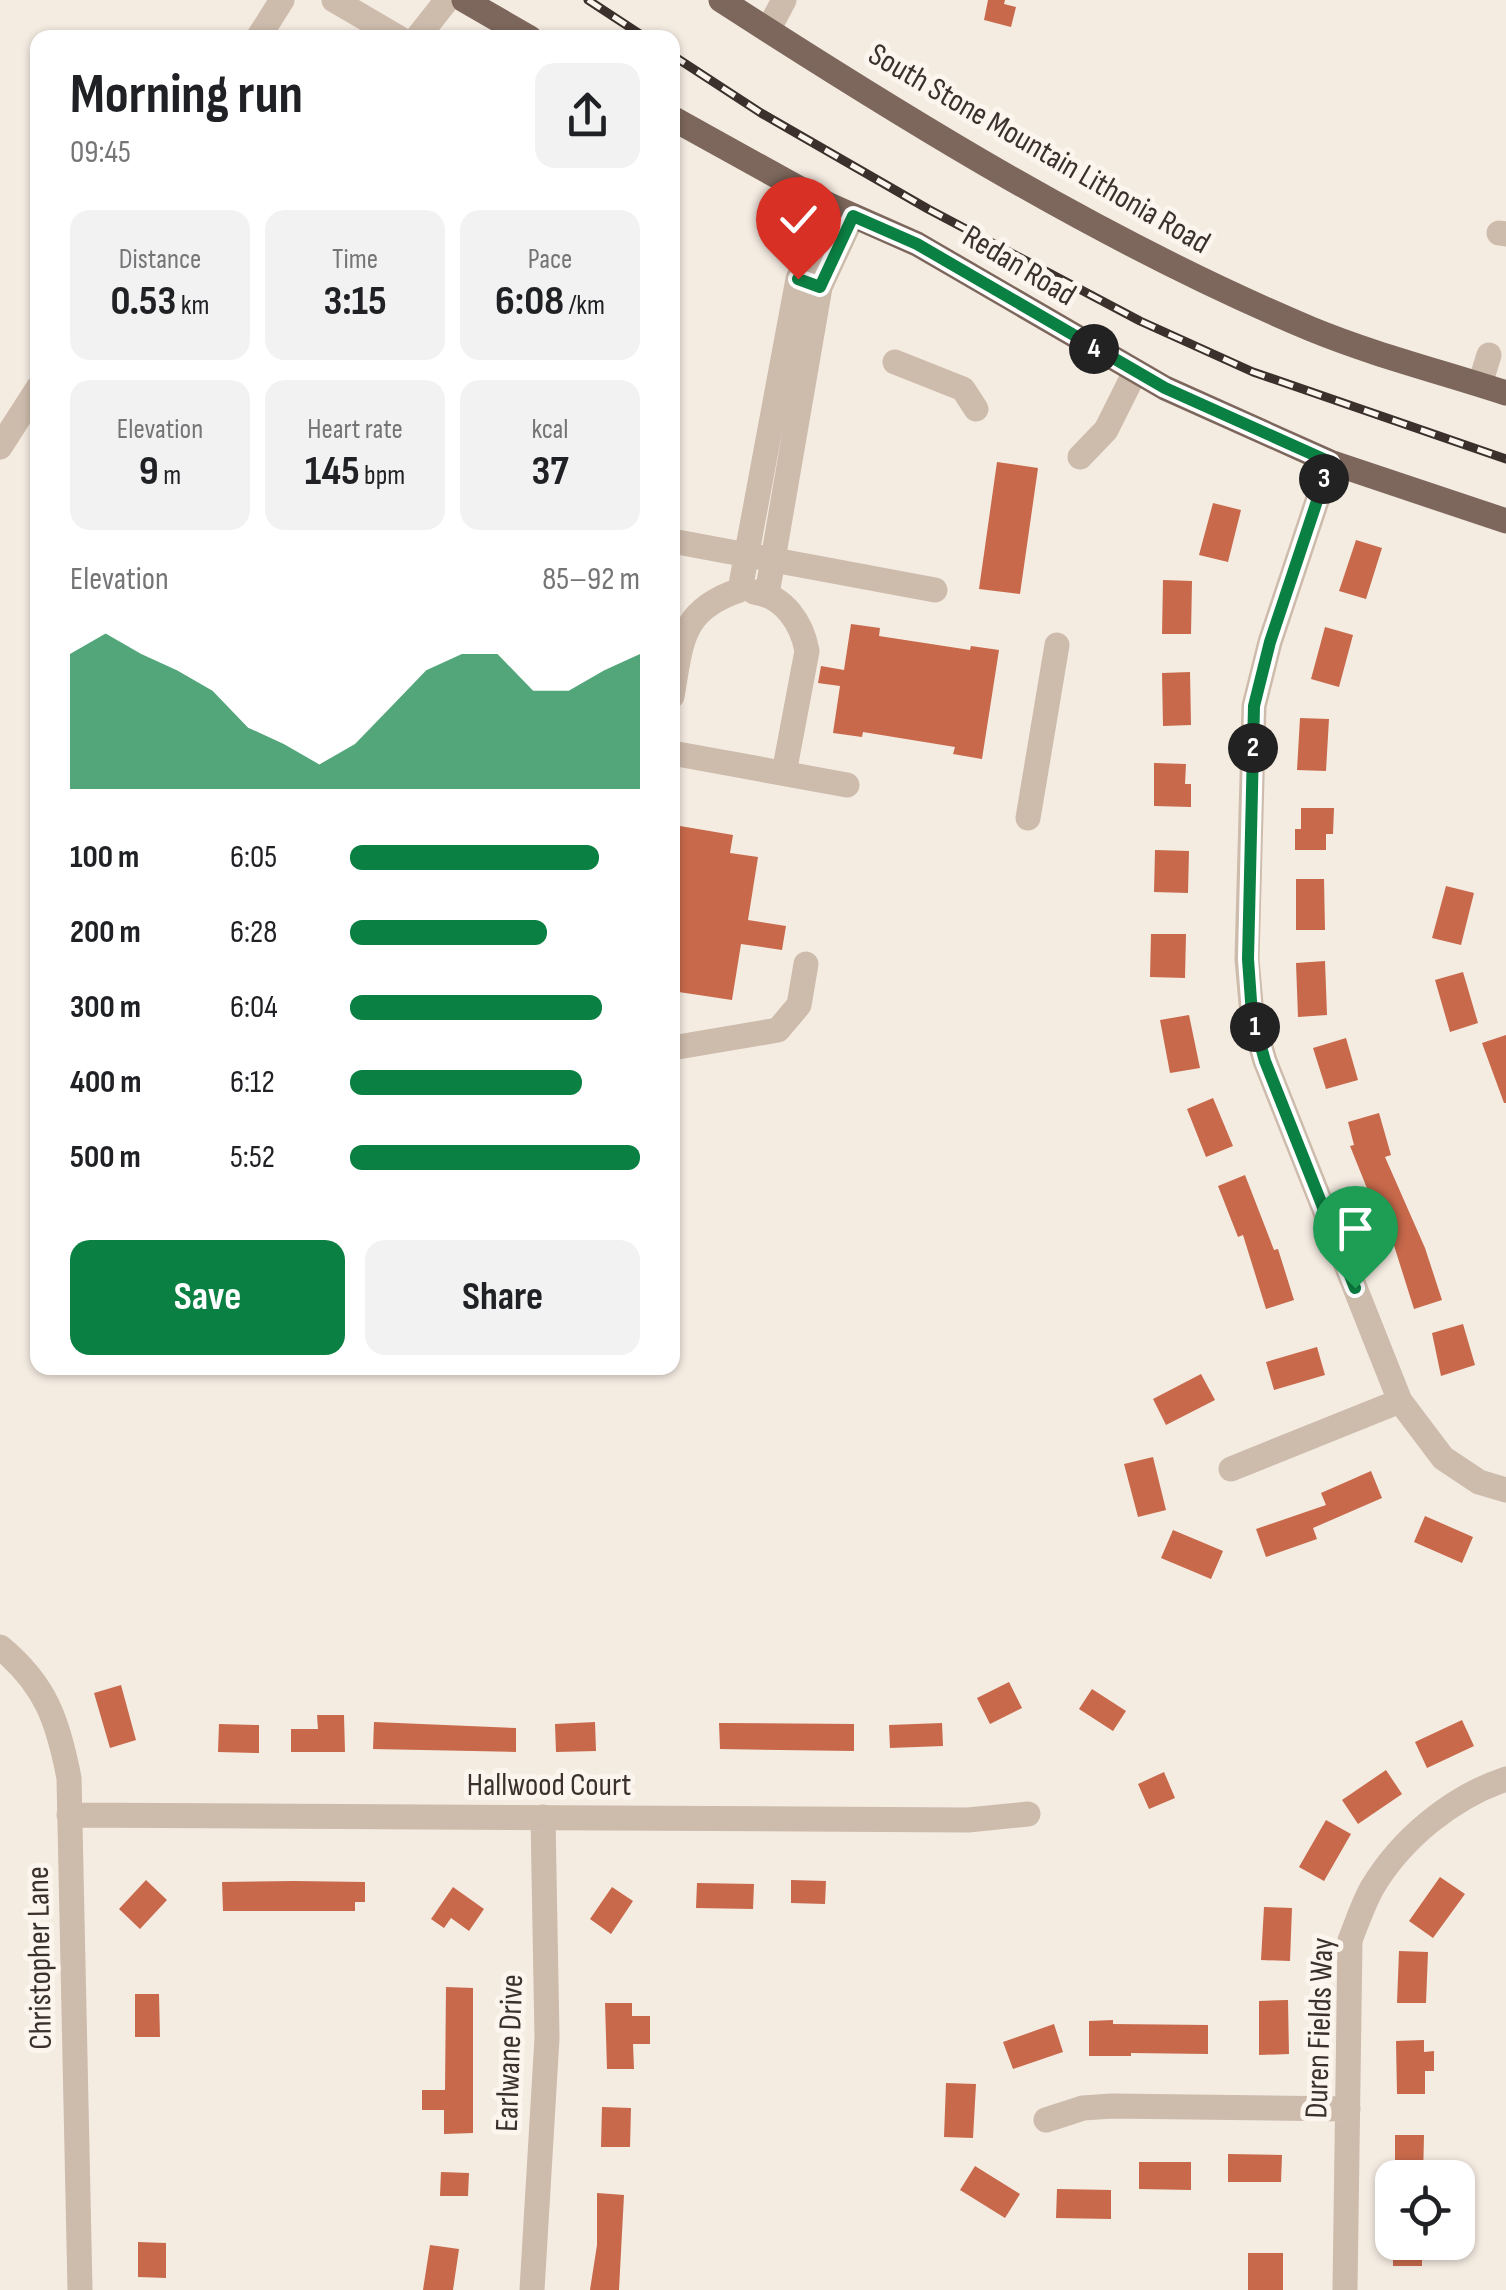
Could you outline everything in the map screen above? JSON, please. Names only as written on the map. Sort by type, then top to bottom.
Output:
[{"type":"main road","points":[[464,0],[516,30]]},
{"type":"main road","name":"South Stone Mountain Lithonia Road","points":[[721,0],[1033,191],[1168,263],[1314,330],[1506,393]]},
{"type":"main road","name":"Redan Road","points":[[680,122],[829,205],[917,244],[1136,372],[1252,430],[1330,462],[1506,521]]},
{"type":"street","points":[[263,30],[282,0]]},
{"type":"street","points":[[334,0],[385,30]]},
{"type":"street","points":[[424,30],[448,0]]},
{"type":"street","points":[[768,30],[784,0]]},
{"type":"street","points":[[740,590],[829,205]]},
{"type":"street","points":[[767,594],[809,283],[853,216]]},
{"type":"street","points":[[1480,384],[1490,355]]},
{"type":"street","points":[[895,362],[963,390],[976,409]]},
{"type":"street","points":[[1080,457],[1106,430],[1136,372]]},
{"type":"street","points":[[0,448],[30,401]]},
{"type":"street","points":[[1330,462],[1270,642],[1254,706],[1248,959],[1252,1015],[1265,1061],[1400,1401],[1442,1458],[1479,1482],[1506,1490]]},
{"type":"street","points":[[680,542],[935,590]]},
{"type":"street","points":[[680,655],[692,618],[720,597],[740,590],[767,594],[793,616],[804,632],[807,650],[784,773]]},
{"type":"street","points":[[1028,818],[1058,645]]},
{"type":"street","points":[[680,754],[847,784]]},
{"type":"street","points":[[680,1047],[778,1030],[799,1004],[806,964]]},
{"type":"street","points":[[1230,1469],[1400,1401]]},
{"type":"street","name":"Christopher Lane","points":[[0,1647],[34,1682],[60,1732],[68,1778],[80,2290]]},
{"type":"street","name":"Duren Fields Way","points":[[1345,2290],[1350,1940],[1372,1888],[1403,1848],[1446,1809],[1506,1779]]},
{"type":"street","name":"Hallwood Court","points":[[69,1815],[968,1820],[1028,1814]]},
{"type":"street","name":"Earlwane Drive","points":[[532,2290],[547,2038],[543,1817]]},
{"type":"street","points":[[1046,2120],[1084,2108],[1112,2106],[1348,2108]]},
{"type":"building","points":[[988,0],[1005,0],[1004,4],[1016,7],[1011,27],[984,20]]},
{"type":"building","points":[[997,462],[1038,468],[1020,594],[979,589]]},
{"type":"building","points":[[1213,503],[1241,510],[1228,562],[1199,555]]},
{"type":"building","points":[[1356,540],[1382,548],[1366,599],[1339,591]]},
{"type":"building","points":[[1163,580],[1192,581],[1191,634],[1162,634]]},
{"type":"building","points":[[851,624],[880,628],[879,636],[970,650],[971,646],[999,650],[982,759],[953,754],[955,747],[863,732],[862,737],[833,733],[840,686],[818,683],[821,666],[844,670]]},
{"type":"building","points":[[1325,627],[1353,635],[1339,687],[1311,679]]},
{"type":"building","points":[[1190,672],[1191,725],[1163,726],[1162,673]]},
{"type":"building","points":[[1300,718],[1329,719],[1326,771],[1297,770]]},
{"type":"building","points":[[1154,763],[1186,764],[1185,784],[1191,784],[1191,807],[1154,806]]},
{"type":"building","points":[[1301,808],[1334,808],[1333,834],[1326,834],[1326,850],[1295,850]]},
{"type":"building","points":[[680,826],[733,835],[730,853],[758,857],[748,920],[786,926],[782,950],[741,944],[732,1000],[680,992]]},
{"type":"building","points":[[1155,850],[1189,851],[1188,893],[1154,892]]},
{"type":"building","points":[[1296,879],[1324,879],[1325,930],[1296,930]]},
{"type":"building","points":[[1446,886],[1474,893],[1461,945],[1432,938]]},
{"type":"building","points":[[1151,934],[1186,934],[1185,978],[1150,977]]},
{"type":"building","points":[[1325,961],[1327,1015],[1298,1017],[1296,963]]},
{"type":"building","points":[[1463,972],[1478,1023],[1450,1032],[1435,980]]},
{"type":"building","points":[[1189,1015],[1200,1068],[1170,1073],[1160,1020]]},
{"type":"building","points":[[1506,1035],[1506,1103],[1504,1103],[1482,1043]]},
{"type":"building","points":[[1346,1038],[1358,1080],[1326,1089],[1313,1048]]},
{"type":"building","points":[[1213,1098],[1233,1146],[1206,1157],[1187,1109]]},
{"type":"building","points":[[1379,1113],[1391,1155],[1385,1157],[1425,1248],[1442,1300],[1414,1309],[1391,1236],[1387,1238],[1350,1146],[1354,1145],[1348,1122]]},
{"type":"building","points":[[1245,1175],[1274,1250],[1278,1249],[1294,1300],[1266,1309],[1243,1235],[1238,1237],[1218,1186]]},
{"type":"building","points":[[1463,1324],[1475,1365],[1441,1376],[1432,1333]]},
{"type":"building","points":[[1317,1347],[1325,1375],[1274,1390],[1266,1362]]},
{"type":"building","points":[[1201,1374],[1215,1400],[1166,1425],[1153,1399]]},
{"type":"building","points":[[1153,1457],[1166,1510],[1138,1517],[1124,1464]]},
{"type":"building","points":[[1371,1471],[1382,1498],[1313,1528],[1317,1539],[1266,1557],[1256,1529],[1326,1505],[1321,1493]]},
{"type":"building","points":[[1425,1516],[1473,1537],[1462,1563],[1414,1542]]},
{"type":"building","points":[[1173,1530],[1223,1551],[1211,1579],[1161,1558]]},
{"type":"building","points":[[1009,1682],[1022,1708],[990,1724],[977,1698]]},
{"type":"building","points":[[121,1685],[136,1740],[110,1748],[94,1693]]},
{"type":"building","points":[[1092,1689],[1126,1711],[1113,1731],[1079,1709]]},
{"type":"building","points":[[317,1715],[344,1715],[345,1752],[291,1752],[291,1729],[318,1729]]},
{"type":"building","points":[[1462,1720],[1474,1746],[1427,1768],[1415,1742]]},
{"type":"building","points":[[374,1722],[516,1728],[516,1752],[373,1749]]},
{"type":"building","points":[[595,1722],[596,1751],[556,1752],[555,1724]]},
{"type":"building","points":[[719,1723],[854,1724],[854,1751],[720,1749]]},
{"type":"building","points":[[942,1723],[943,1746],[890,1748],[889,1725]]},
{"type":"building","points":[[219,1724],[259,1725],[259,1753],[218,1752]]},
{"type":"building","points":[[1386,1770],[1402,1794],[1358,1824],[1342,1800]]},
{"type":"building","points":[[1164,1772],[1175,1798],[1149,1809],[1138,1784]]},
{"type":"building","points":[[1326,1820],[1351,1834],[1324,1881],[1299,1867]]},
{"type":"building","points":[[1440,1877],[1465,1894],[1433,1938],[1409,1921]]},
{"type":"building","points":[[146,1880],[167,1900],[140,1929],[119,1909]]},
{"type":"building","points":[[791,1880],[826,1881],[825,1904],[791,1903]]},
{"type":"building","points":[[222,1882],[365,1882],[365,1902],[355,1902],[355,1911],[223,1911]]},
{"type":"building","points":[[697,1883],[754,1884],[753,1909],[696,1908]]},
{"type":"building","points":[[453,1887],[484,1909],[469,1931],[451,1918],[444,1928],[431,1919]]},
{"type":"building","points":[[612,1887],[633,1901],[611,1934],[590,1919]]},
{"type":"building","points":[[1264,1907],[1292,1908],[1290,1961],[1261,1960]]},
{"type":"building","points":[[1399,1951],[1428,1952],[1426,2003],[1397,2003]]},
{"type":"building","points":[[446,1987],[473,1988],[473,2133],[444,2134],[444,2110],[422,2110],[422,2090],[445,2090]]},
{"type":"building","points":[[135,1994],[159,1994],[160,2037],[135,2037]]},
{"type":"building","points":[[1288,2000],[1289,2054],[1259,2055],[1259,2001]]},
{"type":"building","points":[[605,2003],[632,2003],[632,2016],[650,2016],[650,2044],[633,2044],[634,2069],[607,2069]]},
{"type":"building","points":[[1113,2020],[1113,2024],[1208,2025],[1208,2054],[1089,2056],[1089,2021]]},
{"type":"building","points":[[1054,2024],[1063,2052],[1013,2069],[1003,2042]]},
{"type":"building","points":[[1424,2040],[1424,2052],[1434,2051],[1434,2071],[1425,2071],[1425,2094],[1397,2094],[1396,2041]]},
{"type":"building","points":[[946,2083],[976,2084],[973,2138],[944,2137]]},
{"type":"building","points":[[602,2107],[631,2108],[630,2147],[601,2147]]},
{"type":"building","points":[[1395,2135],[1424,2135],[1423,2160],[1395,2160]]},
{"type":"building","points":[[1228,2154],[1282,2155],[1281,2182],[1228,2182]]},
{"type":"building","points":[[1139,2162],[1191,2162],[1191,2190],[1139,2189]]},
{"type":"building","points":[[975,2166],[1020,2194],[1005,2218],[960,2190]]},
{"type":"building","points":[[441,2172],[469,2173],[468,2196],[440,2196]]},
{"type":"building","points":[[1057,2189],[1111,2190],[1111,2219],[1056,2218]]},
{"type":"building","points":[[597,2193],[624,2195],[619,2290],[590,2290],[597,2245]]},
{"type":"building","points":[[138,2242],[166,2243],[166,2278],[138,2277]]},
{"type":"building","points":[[430,2245],[459,2249],[453,2290],[423,2290]]},
{"type":"building","points":[[1248,2253],[1283,2253],[1283,2290],[1248,2290]]},
{"type":"building","points":[[1393,2260],[1422,2260],[1422,2266],[1393,2266]]},
{"type":"railway","points":[[588,0],[634,30]]},
{"type":"railway","points":[[680,60],[761,113],[928,209],[1140,321],[1253,372],[1506,459]]},
{"type":"route","points":[[798,279],[820,287],[853,216],[966,271],[1165,388],[1330,462],[1270,642],[1254,706],[1248,959],[1252,1015],[1265,1061],[1355,1288]]}]
